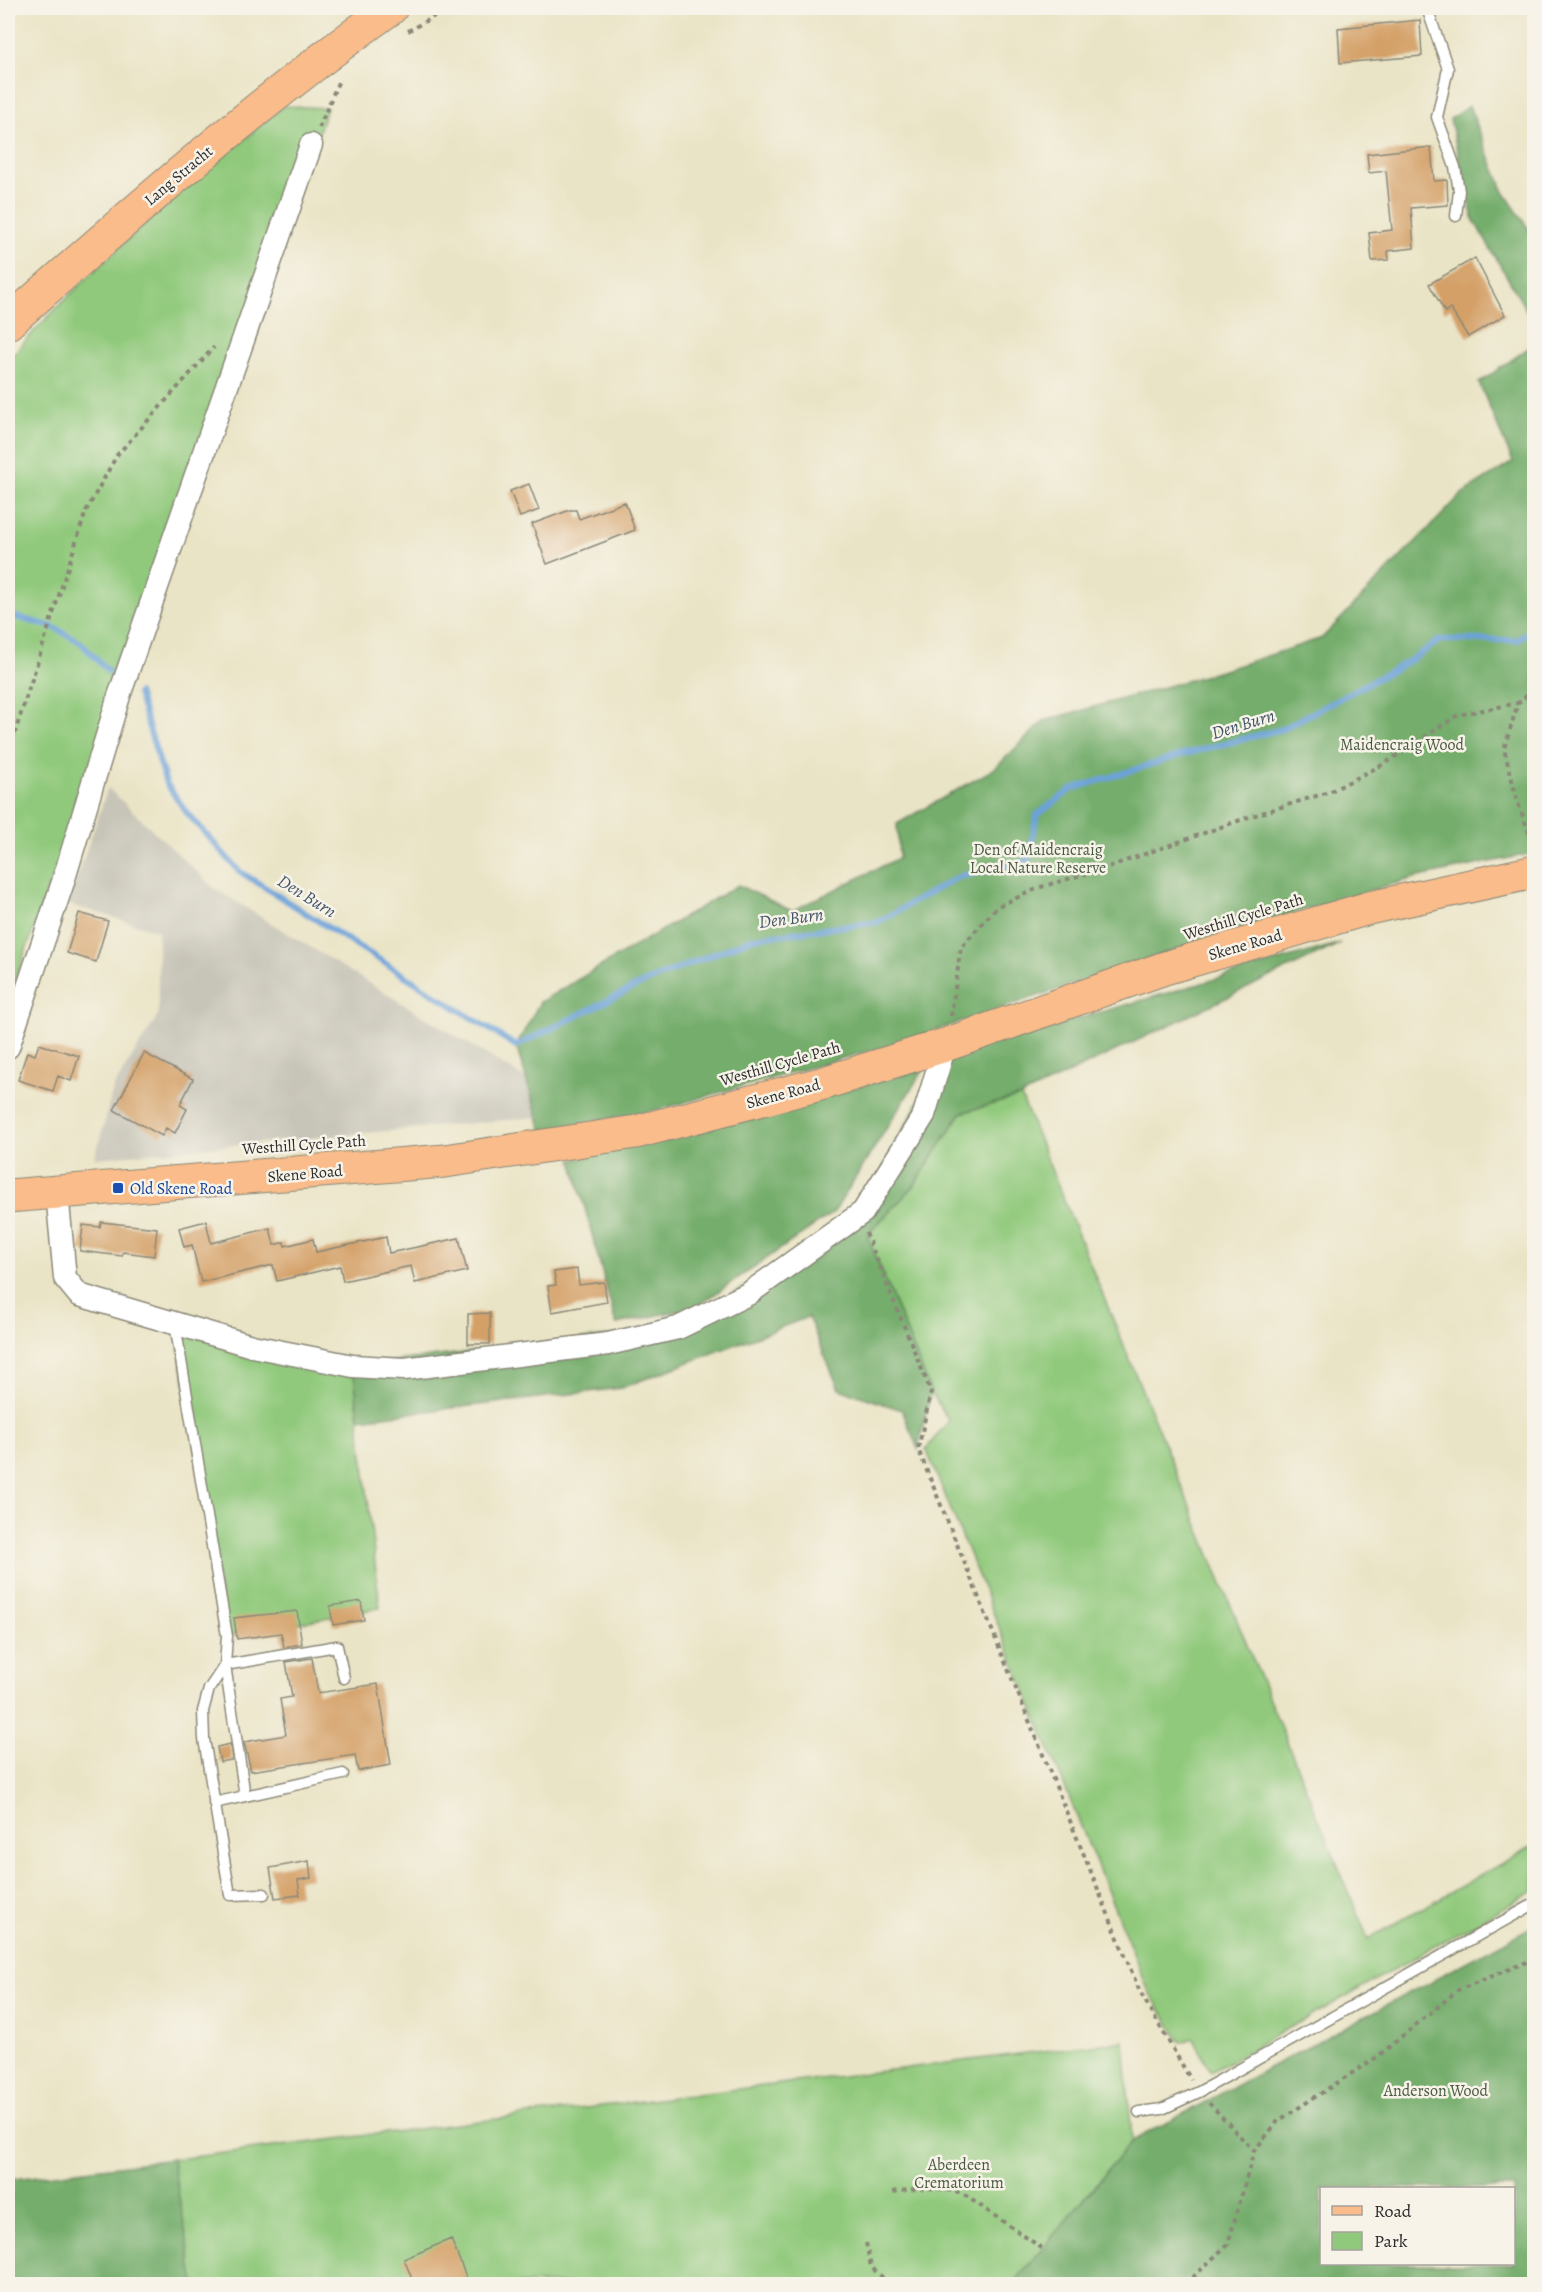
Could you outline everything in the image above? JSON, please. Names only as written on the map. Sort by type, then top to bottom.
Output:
[{"type":"main road","name":"Lang Stracht","points":[[8,323],[250,114],[354,34],[399,17]]},
{"type":"main road","name":"Skene Road","points":[[8,1196],[445,1161],[636,1132],[824,1083],[948,1035],[1346,915],[1534,872]]},
{"type":"street","points":[[8,1047],[63,882],[119,696],[310,145]]},
{"type":"street","points":[[57,1192],[65,1278],[71,1287],[87,1300],[252,1346],[353,1366],[404,1369],[608,1344],[678,1328],[748,1294],[858,1216],[924,1115],[948,1035]]},
{"type":"lane","points":[[1427,8],[1448,69],[1437,117],[1455,167],[1459,191],[1456,216]]},
{"type":"lane","points":[[175,1323],[227,1636],[225,1665],[245,1796]]},
{"type":"lane","points":[[264,1894],[230,1895],[206,1758],[203,1711],[209,1689],[225,1665],[337,1646],[344,1678]]},
{"type":"lane","points":[[214,1803],[343,1774]]},
{"type":"lane","points":[[1139,2112],[1162,2109],[1199,2092],[1534,1904]]},
{"type":"path","points":[[399,17],[449,8]]},
{"type":"path","points":[[310,145],[343,73]]},
{"type":"path","points":[[9,751],[43,639],[86,511],[117,455],[214,346]]},
{"type":"path","points":[[948,1035],[961,947],[998,906],[1041,887],[1105,868],[1249,817],[1329,792],[1384,764],[1458,715],[1518,703],[1534,689]]},
{"type":"path","points":[[1518,703],[1504,749],[1518,803],[1534,846]]},
{"type":"path","points":[[858,1216],[931,1392],[918,1449],[1140,1992],[1199,2092],[1254,2151]]},
{"type":"path","points":[[1186,2284],[1204,2271],[1228,2244],[1254,2151],[1278,2121],[1377,2057],[1458,1990],[1534,1959]]},
{"type":"path","points":[[893,2192],[934,2187],[951,2190],[966,2196],[1046,2251]]},
{"type":"path","points":[[866,2243],[871,2267],[890,2284]]},
{"type":"shaded area","points":[[108,788],[215,889],[526,1079],[538,1117],[95,1158],[114,1086],[158,1016],[158,931],[68,904]]},
{"type":"green space","points":[[284,106],[327,108],[119,696],[8,999],[8,360],[72,292],[106,260]]},
{"type":"green space","points":[[1469,106],[1504,192],[1534,237],[1534,335],[1527,311],[1473,219],[1450,119]]},
{"type":"green space","name":"Maidencraig Wood","points":[[1534,344],[1534,853],[1414,878],[1231,931],[901,1042],[661,1109],[542,1130],[516,1046],[540,1002],[738,885],[792,911],[899,858],[897,824],[994,769],[1044,721],[1221,671],[1322,638],[1463,493],[1513,462],[1479,383]]},
{"type":"green space","points":[[1341,943],[1021,1096],[961,1113],[913,1187],[867,1235],[931,1392],[918,1449],[902,1410],[839,1389],[808,1317],[621,1388],[359,1419],[353,1366],[678,1328],[858,1216],[941,1058]]},
{"type":"green space","points":[[923,1070],[834,1212],[696,1307],[616,1324],[572,1160]]},
{"type":"green space","points":[[1021,1096],[1368,1939],[1534,1845],[1534,1891],[1211,2072],[1194,2038],[1181,2042],[1149,1992],[926,1449],[949,1421],[931,1392],[867,1235],[913,1187],[961,1113]]},
{"type":"green space","points":[[175,1323],[353,1366],[380,1608],[227,1636]]},
{"type":"green space","name":"Anderson Wood","points":[[1534,1926],[1534,2284],[1013,2284],[1132,2141]]},
{"type":"green space","name":"Aberdeen Crematorium","points":[[1124,2041],[1132,2141],[1013,2284],[8,2284],[8,2180]]},
{"type":"green space","points":[[172,2159],[195,2284],[8,2284],[8,2180]]},
{"type":"building","points":[[1420,20],[1422,56],[1340,63],[1338,28]]},
{"type":"building","points":[[1431,147],[1434,181],[1447,180],[1448,205],[1411,208],[1414,248],[1388,251],[1389,260],[1372,261],[1369,233],[1392,230],[1386,171],[1369,173],[1367,154]]},
{"type":"building","points":[[1475,258],[1505,315],[1468,337],[1450,308],[1445,312],[1429,284]]},
{"type":"building","points":[[529,484],[539,510],[520,517],[510,491]]},
{"type":"building","points":[[625,502],[635,530],[547,564],[532,524],[570,510],[576,510],[579,519]]},
{"type":"building","points":[[79,913],[108,921],[96,962],[67,953]]},
{"type":"building","points":[[39,1044],[79,1056],[71,1081],[58,1076],[53,1091],[18,1080],[27,1052],[35,1055]]},
{"type":"building","points":[[144,1053],[193,1079],[180,1105],[187,1109],[175,1133],[166,1128],[162,1136],[114,1110]]},
{"type":"building","points":[[206,1221],[211,1243],[270,1228],[274,1245],[284,1242],[285,1246],[313,1239],[316,1252],[386,1237],[389,1253],[459,1238],[467,1271],[415,1283],[411,1266],[343,1281],[340,1266],[277,1281],[273,1265],[201,1282],[192,1245],[184,1247],[179,1228]]},
{"type":"building","points":[[101,1222],[157,1228],[154,1256],[123,1252],[122,1256],[80,1251],[83,1225],[100,1227]]},
{"type":"building","points":[[577,1269],[579,1285],[604,1282],[607,1302],[552,1312],[548,1286],[556,1285],[554,1272]]},
{"type":"building","points":[[490,1313],[490,1344],[468,1344],[468,1314]]},
{"type":"building","points":[[361,1601],[364,1620],[333,1625],[330,1606]]},
{"type":"building","points":[[297,1611],[302,1644],[284,1647],[281,1633],[237,1639],[234,1618]]},
{"type":"building","points":[[312,1658],[318,1693],[378,1684],[391,1765],[358,1771],[355,1755],[251,1771],[244,1742],[286,1735],[280,1699],[292,1697],[286,1662]]},
{"type":"building","points":[[230,1744],[232,1760],[220,1762],[217,1747]]},
{"type":"building","points":[[309,1861],[311,1878],[298,1880],[300,1895],[275,1898],[270,1868]]},
{"type":"building","points":[[451,2239],[469,2284],[414,2284],[404,2259]]},
{"type":"waterway","name":"Den Burn","points":[[8,615],[53,627],[80,642],[108,671]]},
{"type":"waterway","name":"Den Burn","points":[[138,693],[166,783],[187,813],[239,871],[516,1046],[641,984],[753,938],[878,922],[958,877],[1028,861],[1037,815],[1072,789],[1185,754],[1282,729],[1408,662],[1440,640],[1518,640],[1534,628]]},
{"type":"place","name":"Old Skene Road","points":[[118,1188]]},
{"type":"park label","name":"Den of Maidencraig Local Nature Reserve","points":[[1038,858]]}]
